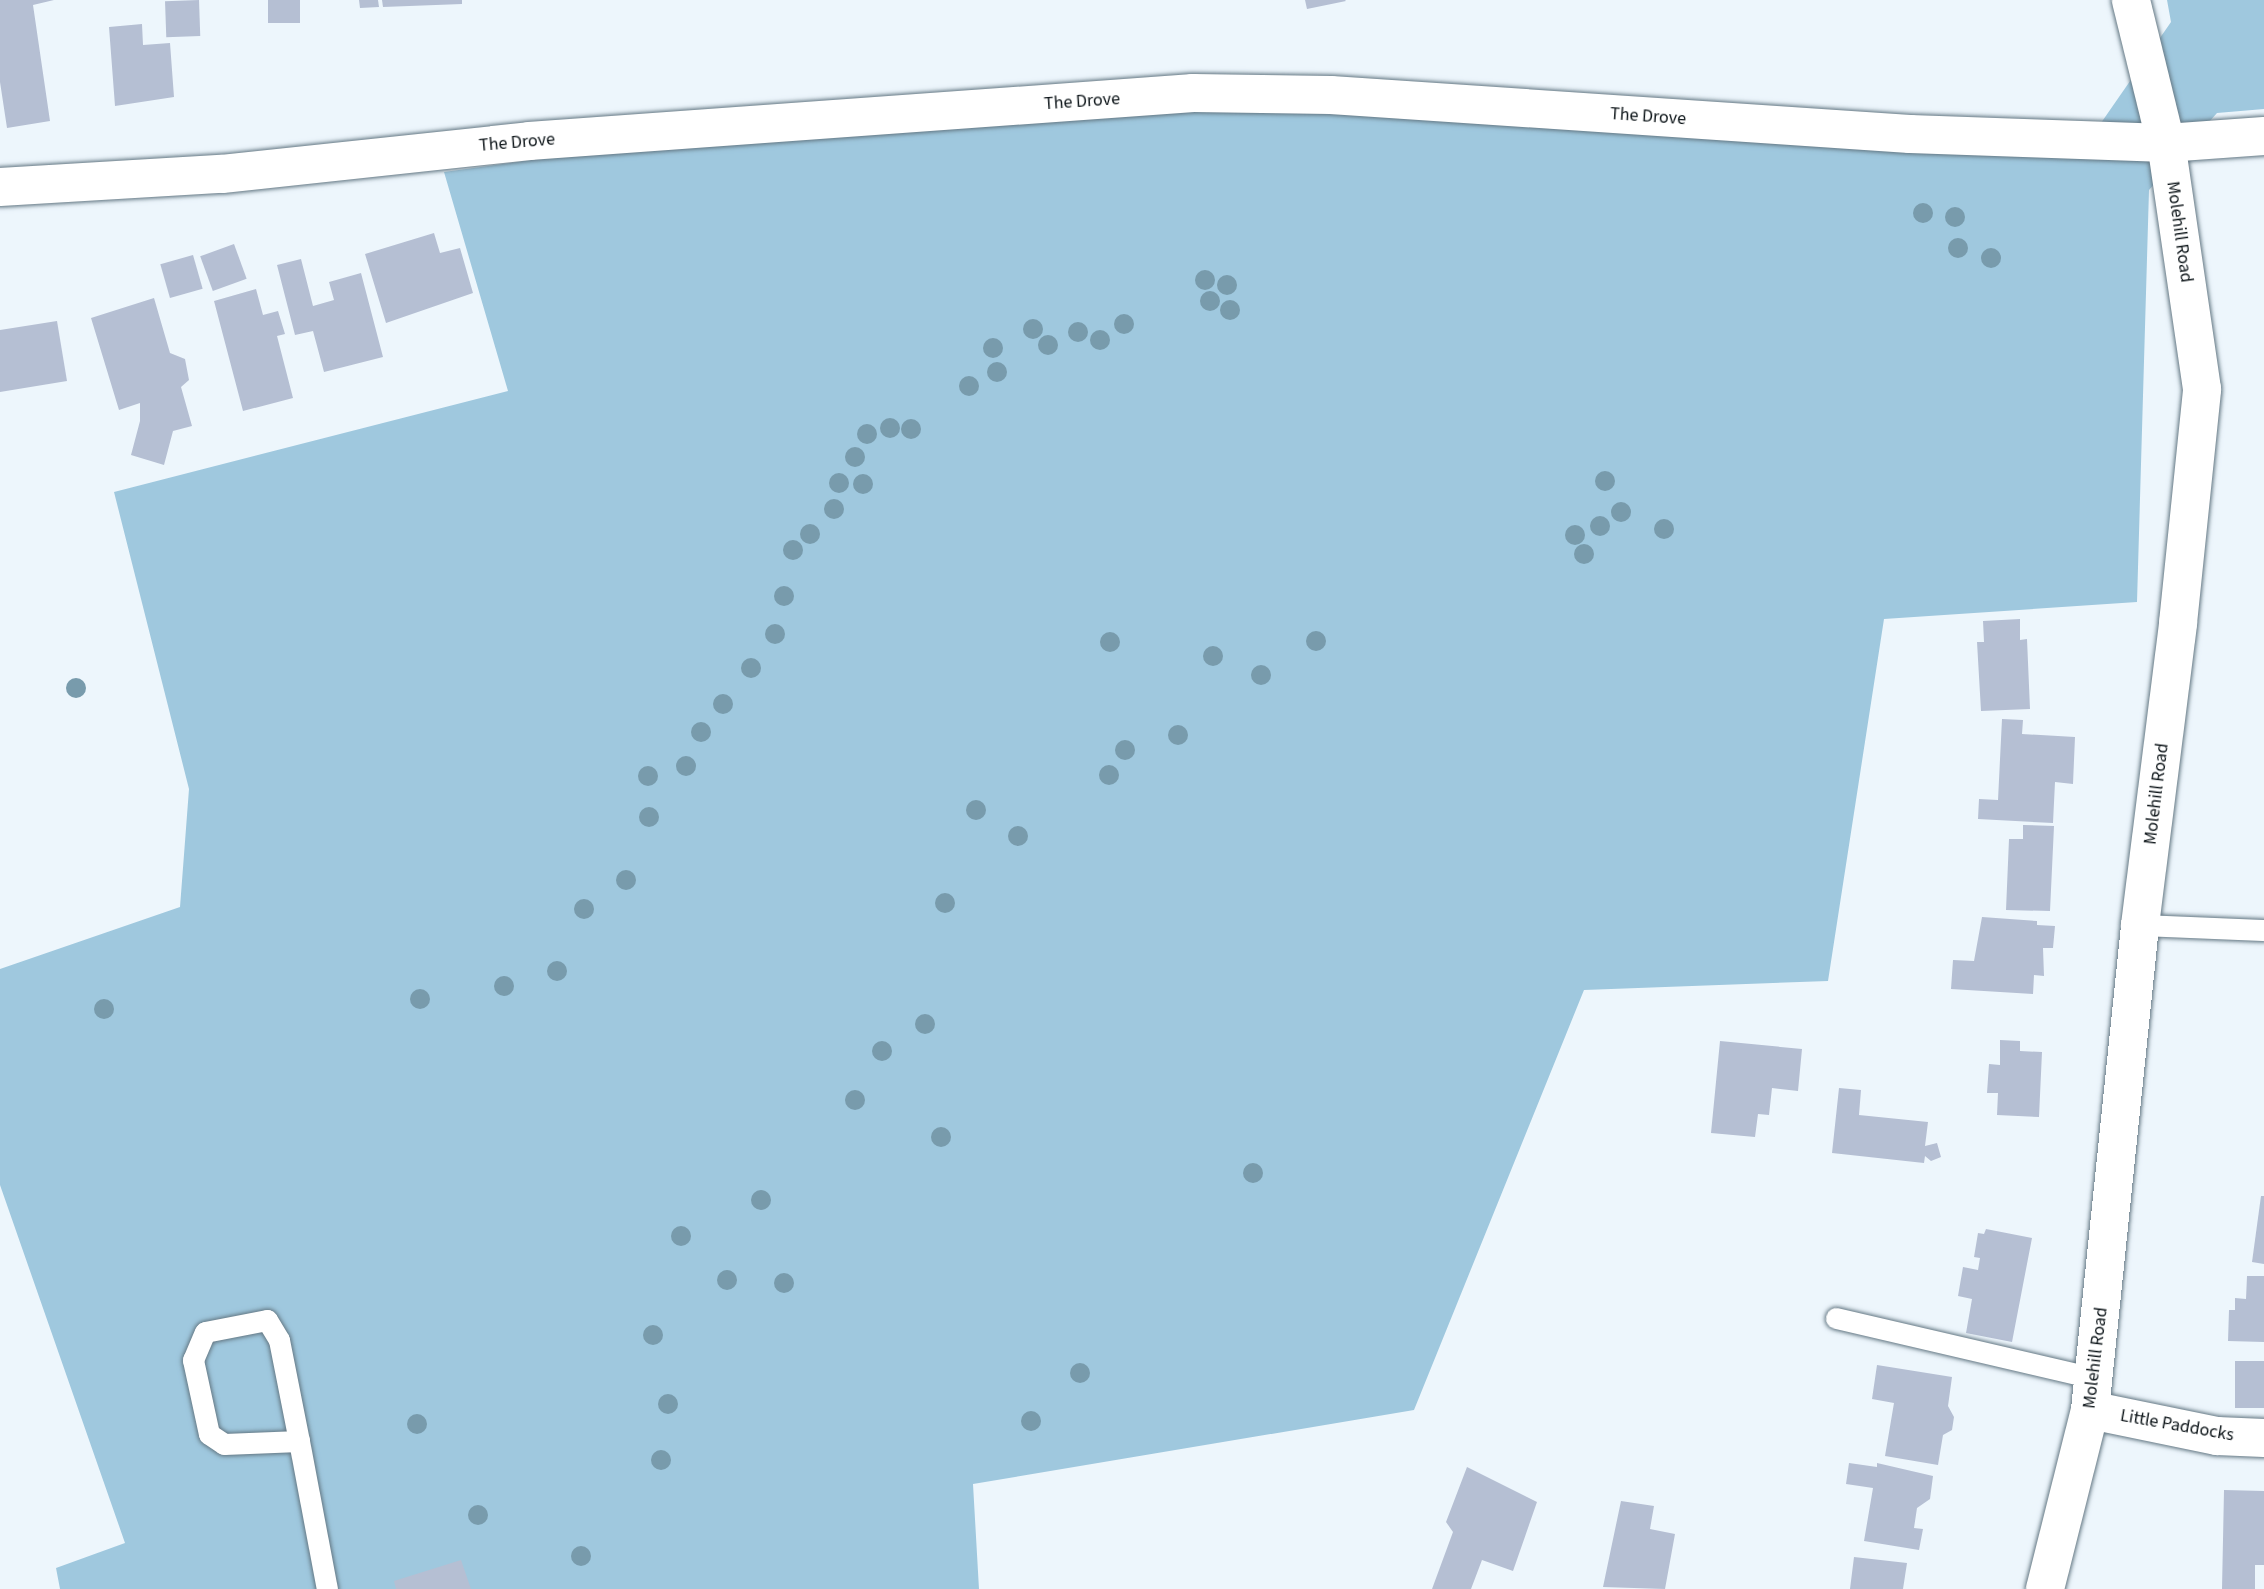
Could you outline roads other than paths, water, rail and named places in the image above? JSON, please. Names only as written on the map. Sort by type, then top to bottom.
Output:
[{"type":"street","name":"Molehill Road","points":[[2045,1589],[2092,1394],[2140,925],[2178,623],[2202,389],[2166,143],[2131,0]]},
{"type":"street","name":"The Drove","points":[[0,187],[222,174],[529,141],[1193,93],[1331,95],[1909,134],[2166,143],[2264,136]]},
{"type":"street","name":"Little Paddocks","points":[[2092,1394],[2217,1436],[2264,1438]]},
{"type":"lane","points":[[2140,925],[2264,930]]},
{"type":"lane","points":[[1836,1318],[2092,1394]]},
{"type":"lane","points":[[299,1441],[224,1444],[209,1434],[193,1360],[205,1332],[267,1320],[279,1340],[299,1441],[327,1589]]}]
